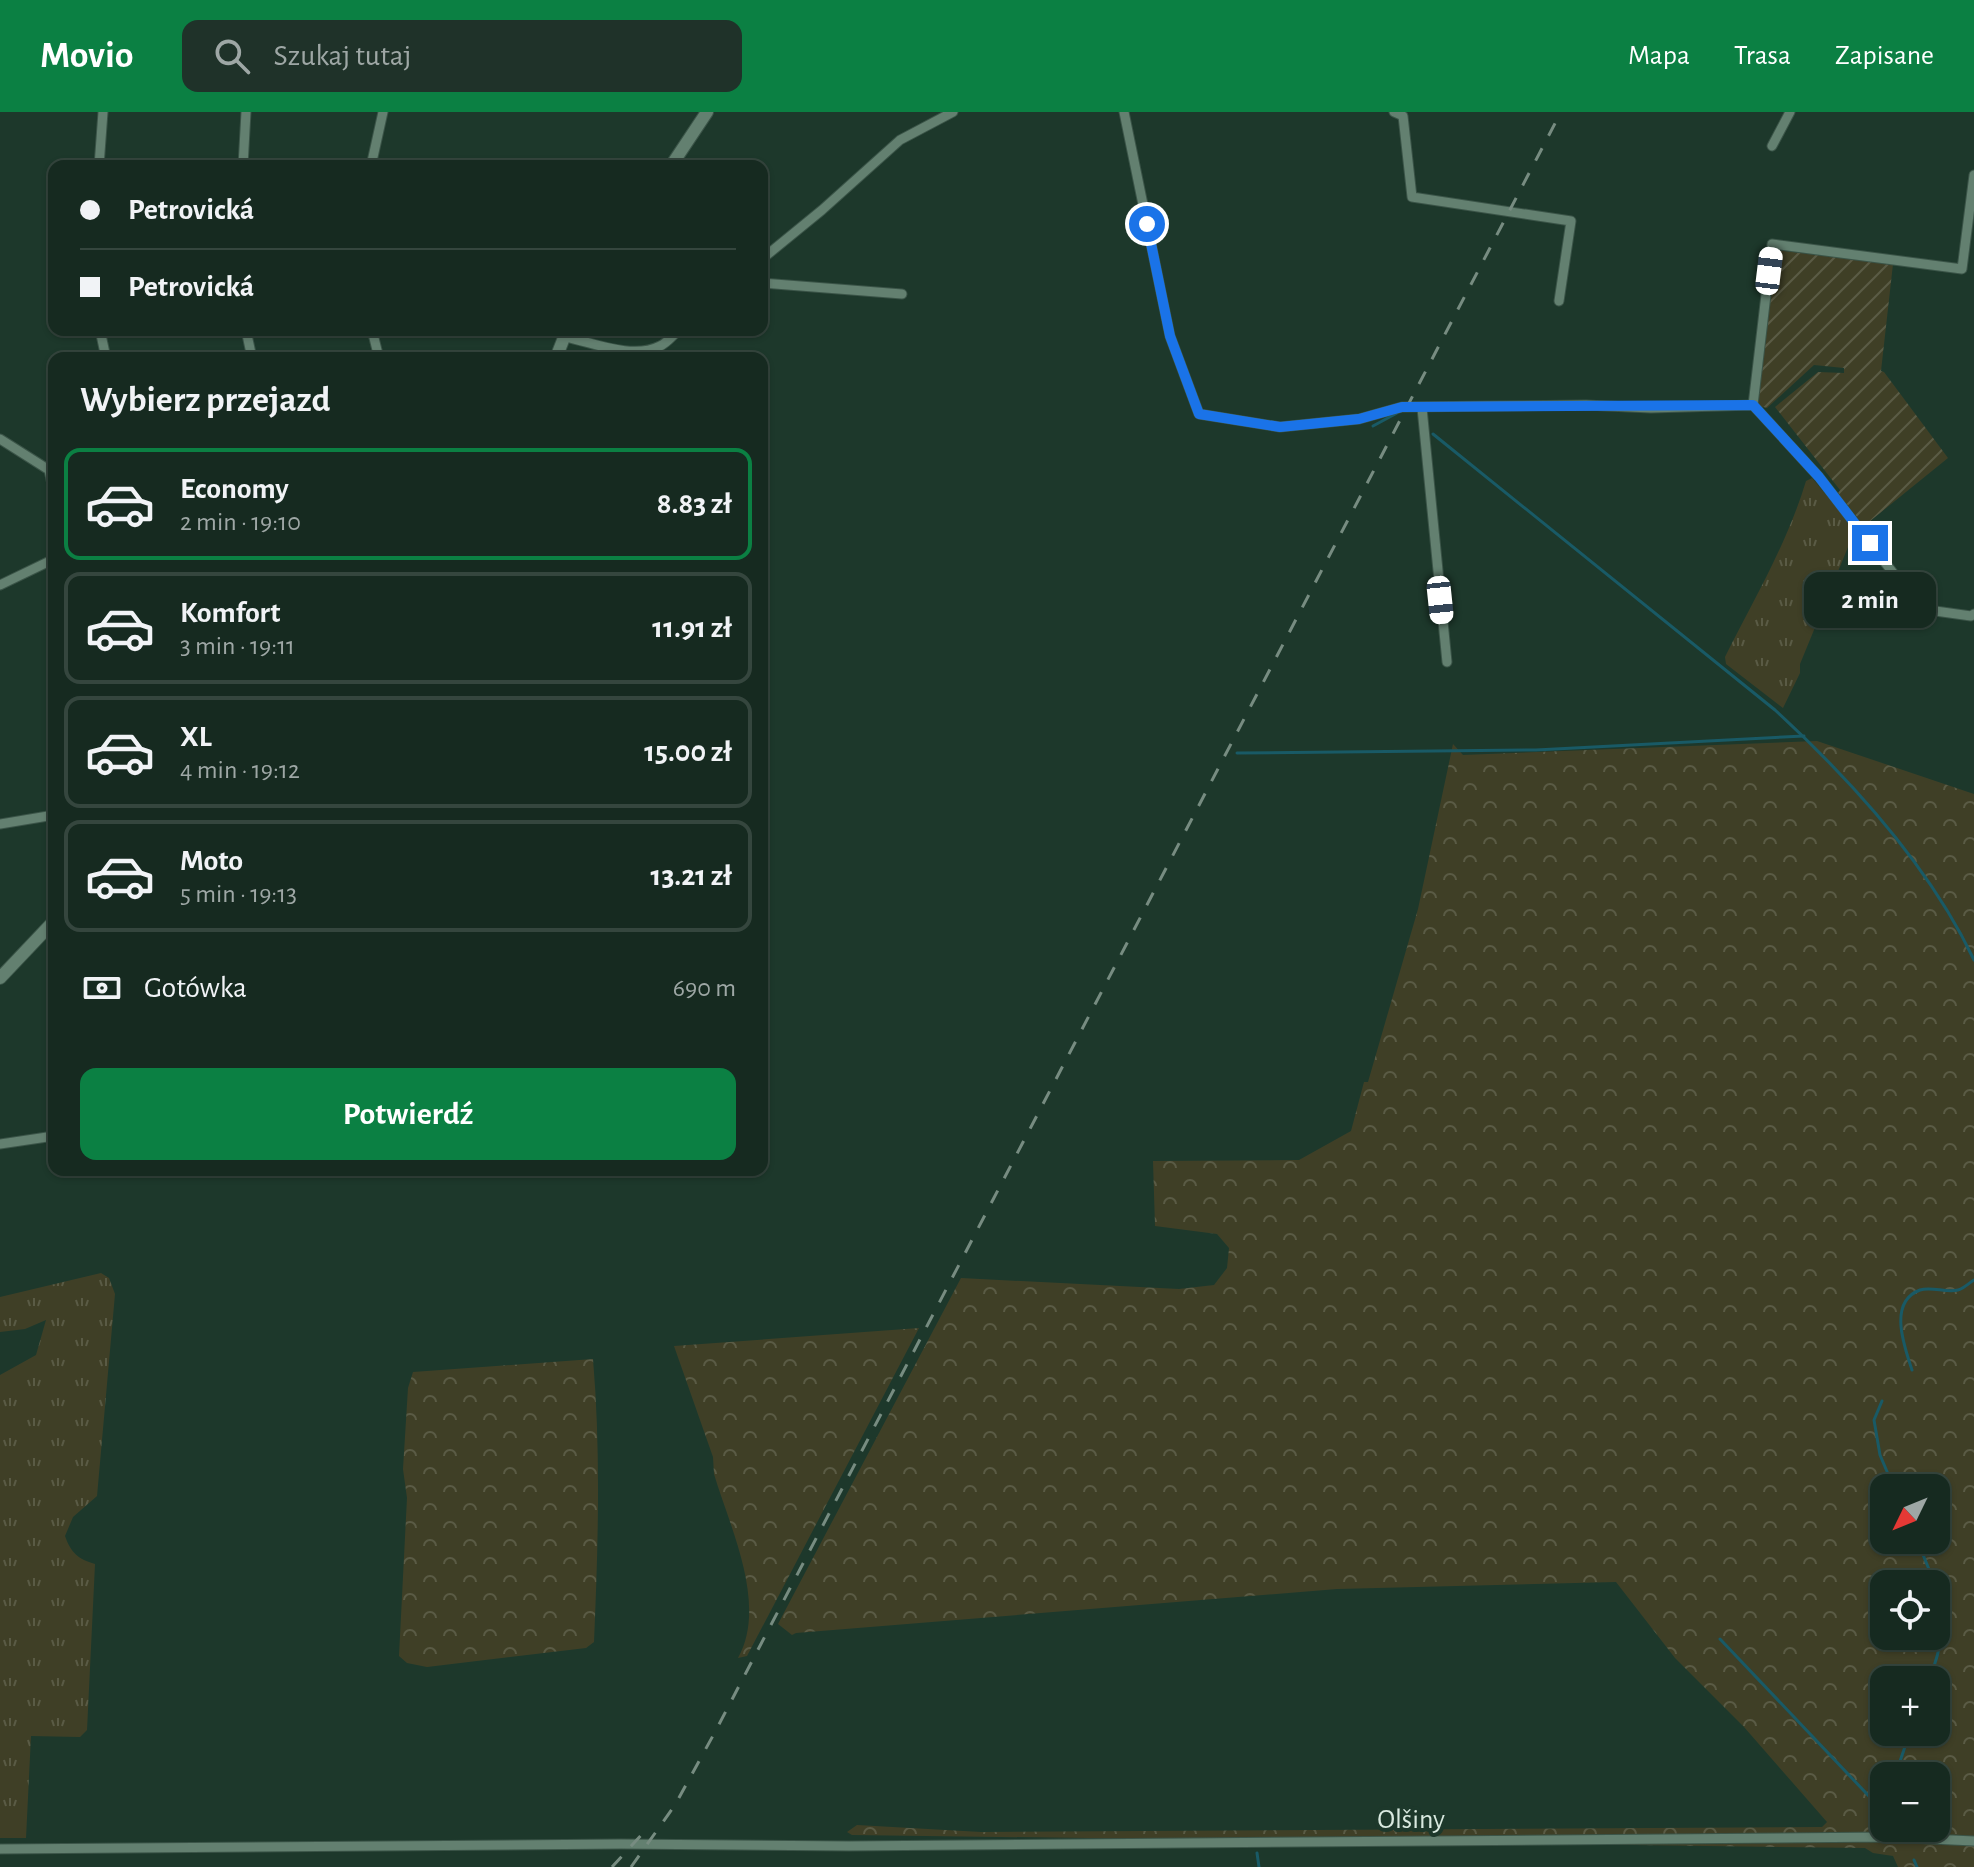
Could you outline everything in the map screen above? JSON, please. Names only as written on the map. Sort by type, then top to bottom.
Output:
[{"type":"street","points":[[99,160],[103,112]]},
{"type":"street","points":[[243,160],[246,112]]},
{"type":"street","points":[[372,160],[383,112]]},
{"type":"street","points":[[675,160],[707,112]]},
{"type":"street","points":[[768,254],[900,140],[953,112]]},
{"type":"street","points":[[1124,112],[1170,336],[1199,414],[1280,427],[1359,419],[1402,407],[1753,405],[1819,477],[1921,609],[1974,614]]},
{"type":"street","points":[[1394,112],[1403,116],[1412,197],[1571,221],[1559,301]]},
{"type":"street","points":[[1772,146],[1790,112]]},
{"type":"street","points":[[1753,405],[1772,244],[1962,269],[1974,175]]},
{"type":"street","points":[[768,283],[902,294]]},
{"type":"street","points":[[574,336],[626,350],[646,351],[662,345],[672,336]]},
{"type":"street","points":[[1422,408],[1447,662]]},
{"type":"street","points":[[0,439],[48,469]]},
{"type":"street","points":[[0,585],[48,562]]},
{"type":"street","points":[[0,824],[48,816]]},
{"type":"street","points":[[0,978],[48,927]]},
{"type":"street","points":[[0,1144],[48,1137]]},
{"type":"street","name":"Olšiny","points":[[0,1849],[1888,1837],[1974,1841]]},
{"type":"green space","points":[[1776,250],[1893,264],[1881,371],[1948,458],[1864,526],[1775,407],[1818,372],[1844,373],[1844,368],[1814,365],[1767,408],[1755,405]]},
{"type":"green space","points":[[1812,478],[1855,530],[1800,664],[1800,673],[1783,708],[1726,664],[1725,657],[1780,549],[1806,481]]},
{"type":"green space","points":[[1817,741],[1974,794],[1974,1867],[1898,1867],[1893,1856],[1873,1853],[1865,1848],[852,1835],[847,1832],[857,1825],[981,1832],[1822,1827],[1827,1822],[1744,1727],[1675,1658],[1616,1582],[1337,1589],[792,1635],[778,1624],[961,1278],[1179,1289],[1214,1285],[1227,1268],[1229,1248],[1217,1234],[1155,1226],[1153,1161],[1299,1160],[1351,1131],[1418,909],[1453,744],[1463,755]]},
{"type":"green space","points":[[101,1273],[109,1278],[115,1294],[97,1496],[73,1517],[65,1536],[76,1554],[95,1564],[87,1730],[80,1737],[31,1736],[26,1838],[0,1838],[0,1375],[36,1355],[46,1320],[25,1329],[0,1332],[0,1297]]},
{"type":"green space","points":[[919,1328],[747,1656],[738,1658],[746,1637],[748,1590],[737,1542],[714,1474],[713,1457],[674,1346]]},
{"type":"green space","points":[[593,1359],[598,1465],[594,1642],[586,1648],[427,1667],[407,1663],[399,1656],[407,1498],[403,1469],[408,1388],[413,1372]]},
{"type":"waterway","points":[[1373,426],[1397,413]]},
{"type":"waterway","points":[[1433,434],[1775,710],[1832,765],[1911,858],[1935,891],[1974,960]]},
{"type":"waterway","points":[[1237,753],[1536,750],[1804,736]]},
{"type":"waterway","points":[[1912,1370],[1901,1326],[1904,1304],[1920,1290],[1958,1290],[1974,1280]]},
{"type":"waterway","points":[[1882,1401],[1874,1420],[1880,1455],[1888,1474]]},
{"type":"waterway","points":[[1923,1554],[1929,1570]]},
{"type":"waterway","points":[[1720,1639],[1870,1797]]},
{"type":"waterway","points":[[1934,1666],[1938,1650]]},
{"type":"waterway","points":[[1900,1762],[1905,1746]]},
{"type":"waterway","points":[[1257,1853],[1259,1867]]},
{"type":"waterway","points":[[1914,1860],[1917,1867]]},
{"type":"railway","points":[[631,1867],[675,1805],[715,1732],[1561,112]]},
{"type":"railway","points":[[612,1867],[645,1831]]},
{"type":"route","points":[[1147,224],[1170,336],[1199,414],[1280,427],[1359,419],[1402,407],[1586,405],[1651,408],[1753,405],[1819,477],[1870,543]]}]
